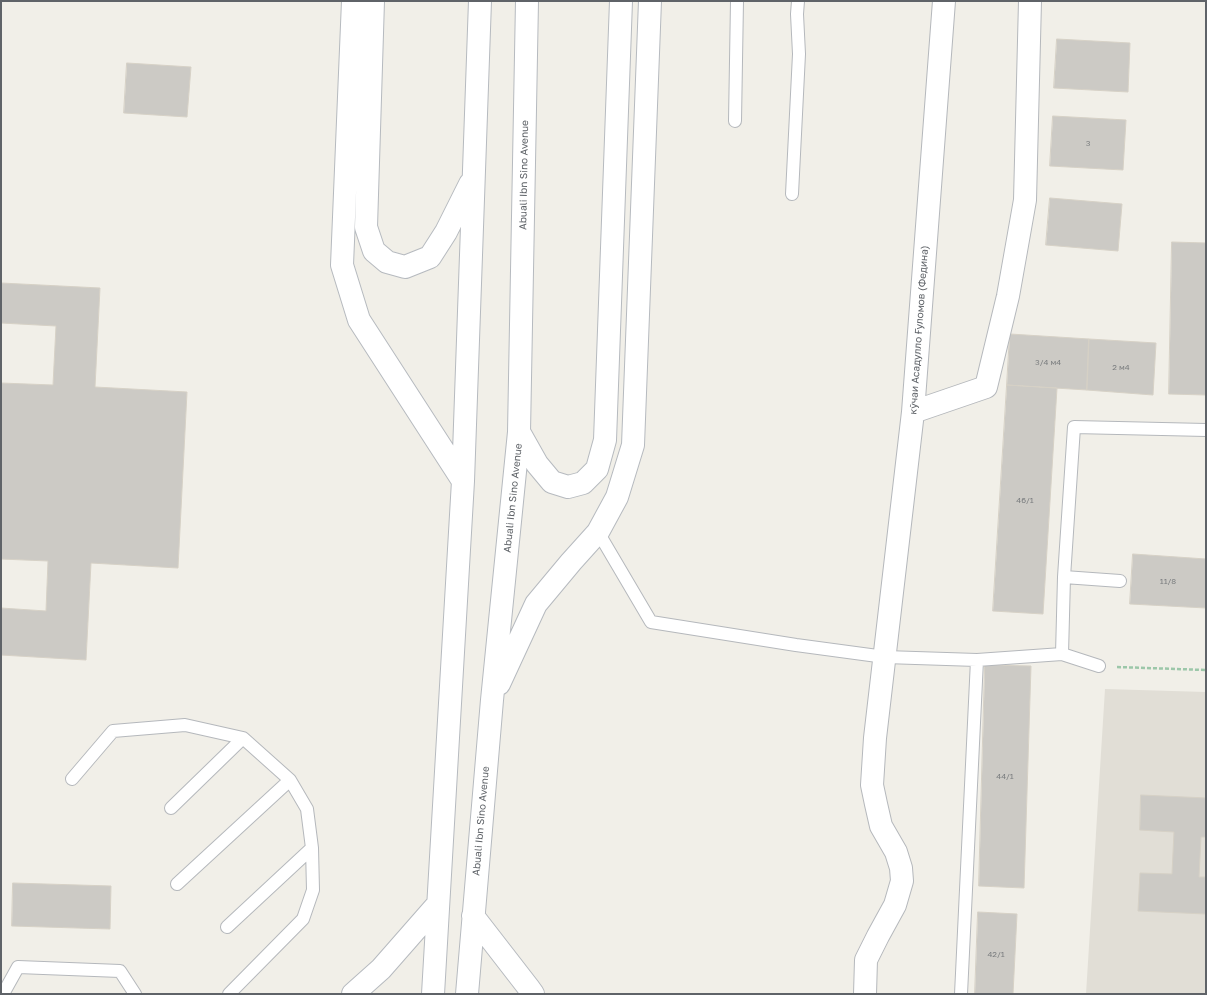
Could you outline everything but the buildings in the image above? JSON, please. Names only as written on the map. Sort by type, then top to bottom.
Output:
[{"type":"main road","points":[[353,1],[342,265],[359,320],[463,481]]},
{"type":"main road","points":[[373,1],[366,227],[374,250],[387,262],[405,267],[430,257],[446,232],[474,178]]},
{"type":"main road","points":[[433,994],[463,481],[480,1]]},
{"type":"main road","name":"Abuali Ibn Sino Avenue","points":[[467,994],[492,700],[519,432],[527,1]]},
{"type":"main road","points":[[519,432],[537,464],[552,482],[568,487],[583,483],[597,469],[605,440],[621,1]]},
{"type":"main road","points":[[492,700],[536,604],[598,532],[617,497],[633,445],[650,1]]},
{"type":"main road","name":"кӯчаи Асадулло Ғуломов (Федина)","points":[[865,994],[866,960],[895,905],[902,881],[901,868],[896,852],[881,826],[872,785],[875,738],[913,412],[944,1]]},
{"type":"main road","points":[[913,412],[986,387],[1008,296],[1025,200],[1030,1]]},
{"type":"main road","points":[[353,994],[382,969],[438,904]]},
{"type":"main road","points":[[473,916],[533,994]]},
{"type":"lane","points":[[735,122],[737,1]]},
{"type":"lane","points":[[792,194],[799,54],[797,14],[798,1]]},
{"type":"lane","points":[[1062,654],[1064,578],[1074,427],[1206,430]]},
{"type":"lane","points":[[598,532],[651,622],[796,645],[885,657],[976,660],[1062,654],[1099,666]]},
{"type":"lane","points":[[1064,578],[1120,581]]},
{"type":"lane","points":[[961,994],[976,660]]},
{"type":"lane","points":[[72,779],[113,731],[185,725],[243,738],[290,780],[307,809],[312,848],[313,890],[303,919],[229,994]]},
{"type":"lane","points":[[171,808],[243,738]]},
{"type":"lane","points":[[177,884],[290,780]]},
{"type":"lane","points":[[226,927],[312,848]]},
{"type":"lane","points":[[3,994],[18,967],[120,971],[135,994]]},
{"type":"path","points":[[1099,666],[1206,670]]},
{"type":"shaded area","points":[[1105,689],[1206,692],[1206,994],[1086,994]]}]
